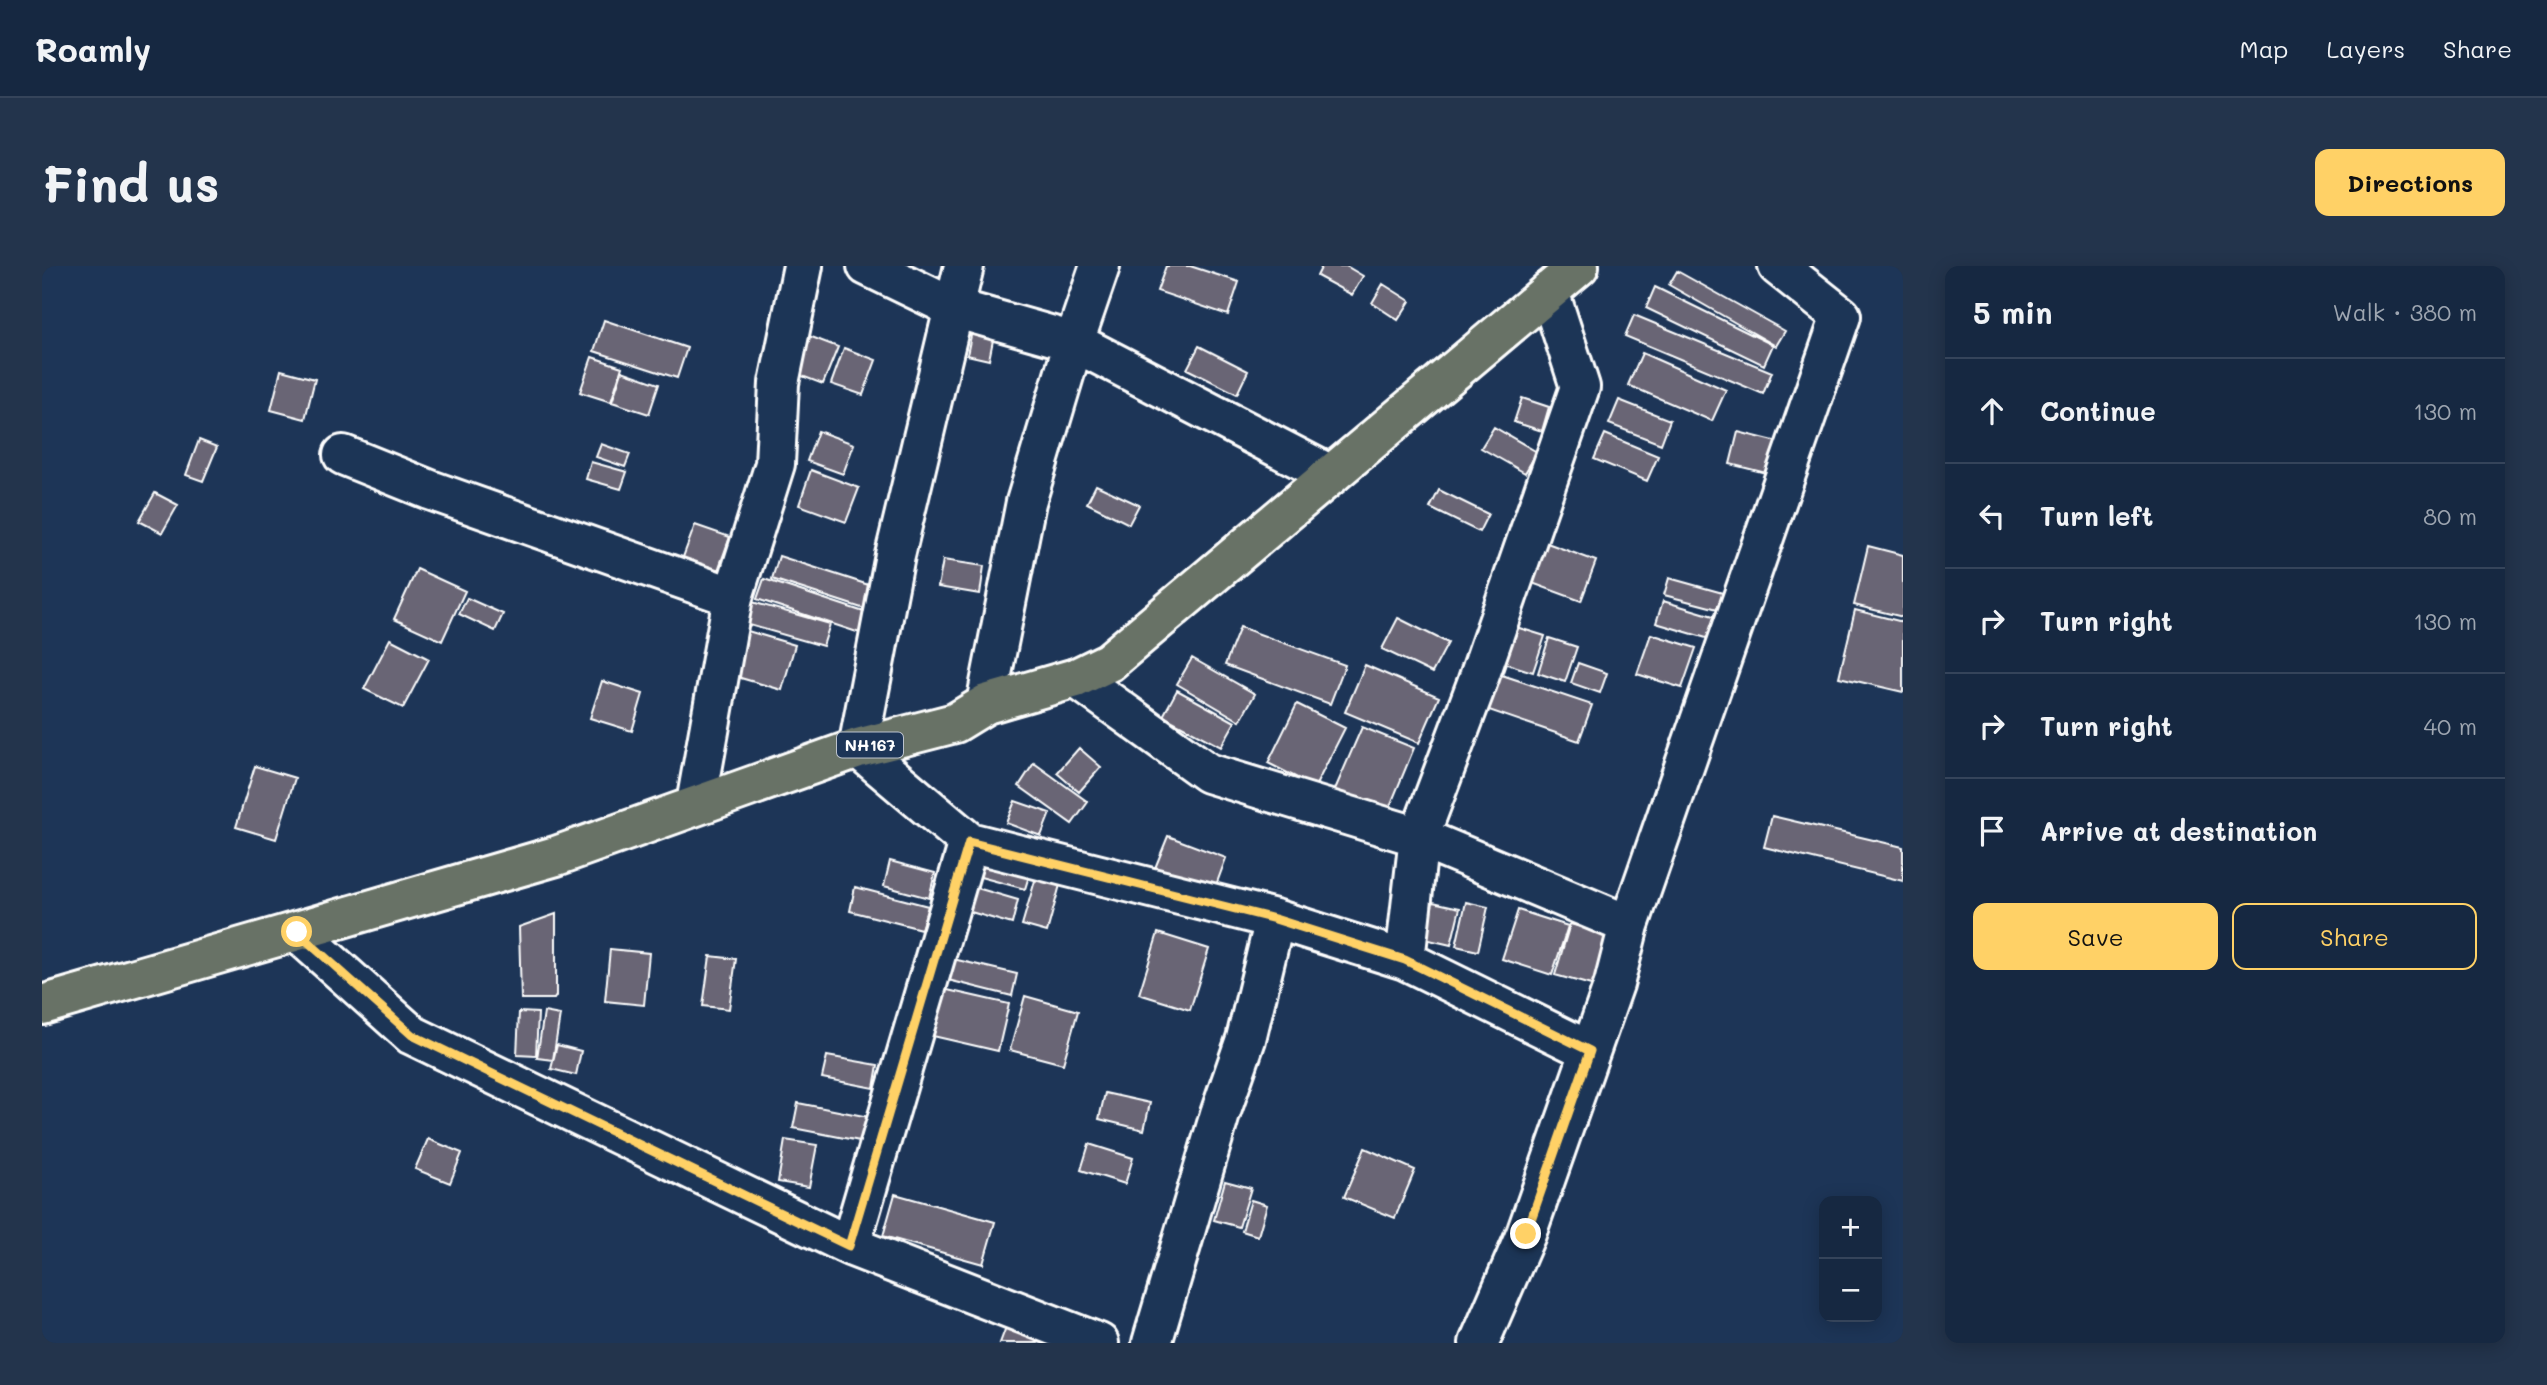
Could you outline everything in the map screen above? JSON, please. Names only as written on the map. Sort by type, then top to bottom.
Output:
[{"type":"highway","name":"NH167","points":[[42,1005],[556,856],[858,748],[955,723],[986,704],[1076,678],[1109,662],[1579,266]]},
{"type":"street","points":[[696,804],[733,597],[775,464],[779,383],[803,266]]},
{"type":"street","points":[[867,266],[954,308],[1074,342],[1331,475]]},
{"type":"street","points":[[964,266],[895,555],[858,748],[969,842],[1275,919],[1405,960],[1590,1051]]},
{"type":"street","points":[[986,704],[1026,502],[1100,266]]},
{"type":"street","points":[[1479,1343],[1526,1234],[1614,984],[1629,925],[1841,316],[1778,266]]},
{"type":"street","points":[[1405,960],[1419,837],[1477,683],[1580,387],[1549,291]]},
{"type":"street","points":[[344,455],[430,490],[733,597]]},
{"type":"street","points":[[1076,678],[1208,773],[1419,837],[1629,925]]},
{"type":"street","points":[[849,1246],[969,842]]},
{"type":"street","points":[[1152,1343],[1220,1114],[1246,1039],[1275,919]]},
{"type":"street","points":[[297,932],[412,1035],[849,1246],[1099,1343]]},
{"type":"building","points":[[1166,266],[1190,266],[1239,282],[1228,315],[1157,291]]},
{"type":"building","points":[[1322,266],[1346,266],[1363,276],[1352,295],[1317,276]]},
{"type":"building","points":[[1677,271],[1785,331],[1776,346],[1669,285]]},
{"type":"building","points":[[1383,284],[1410,301],[1398,320],[1372,303]]},
{"type":"building","points":[[1655,287],[1773,345],[1764,365],[1646,308]]},
{"type":"building","points":[[1634,315],[1772,372],[1763,394],[1625,336]]},
{"type":"building","points":[[604,320],[687,348],[677,378],[594,351]]},
{"type":"building","points":[[974,321],[996,325],[989,360],[967,355]]},
{"type":"building","points":[[809,336],[838,347],[823,384],[794,373]]},
{"type":"building","points":[[1199,346],[1248,371],[1237,394],[1187,369]]},
{"type":"building","points":[[844,348],[876,360],[863,395],[831,384]]},
{"type":"building","points":[[1642,353],[1726,390],[1712,421],[1628,385]]},
{"type":"building","points":[[592,357],[622,367],[611,402],[580,392]]},
{"type":"building","points":[[281,370],[315,379],[305,419],[271,410]]},
{"type":"building","points":[[622,371],[659,384],[649,414],[612,402]]},
{"type":"building","points":[[1522,398],[1549,407],[1542,431],[1514,422]]},
{"type":"building","points":[[1619,400],[1670,420],[1661,444],[1609,424]]},
{"type":"building","points":[[1494,427],[1537,452],[1525,473],[1481,448]]},
{"type":"building","points":[[818,431],[854,444],[843,474],[807,461]]},
{"type":"building","points":[[1738,432],[1778,442],[1770,474],[1730,464]]},
{"type":"building","points":[[1605,434],[1658,456],[1647,481],[1594,459]]},
{"type":"building","points":[[199,440],[217,447],[203,481],[186,475]]},
{"type":"building","points":[[601,444],[630,454],[625,467],[596,457]]},
{"type":"building","points":[[591,462],[627,472],[621,489],[586,479]]},
{"type":"building","points":[[811,470],[859,488],[846,522],[799,505]]},
{"type":"building","points":[[1096,485],[1139,505],[1129,524],[1087,503]]},
{"type":"building","points":[[1439,490],[1488,514],[1479,532],[1430,508]]},
{"type":"building","points":[[155,493],[178,505],[162,533],[139,521]]},
{"type":"building","points":[[695,525],[730,537],[717,573],[682,560]]},
{"type":"building","points":[[1547,543],[1596,561],[1581,601],[1532,583]]},
{"type":"building","points":[[1868,546],[1903,555],[1903,617],[1854,605]]},
{"type":"building","points":[[779,556],[881,589],[874,612],[772,579]]},
{"type":"building","points":[[943,560],[984,566],[980,594],[938,587]]},
{"type":"building","points":[[417,569],[465,591],[442,641],[394,619]]},
{"type":"building","points":[[1669,578],[1737,597],[1733,613],[1664,595]]},
{"type":"building","points":[[764,579],[882,618],[875,638],[757,599]]},
{"type":"building","points":[[467,598],[503,614],[495,631],[459,614]]},
{"type":"building","points":[[745,600],[830,624],[823,646],[739,622]]},
{"type":"building","points":[[1663,601],[1730,621],[1723,643],[1656,623]]},
{"type":"building","points":[[1855,610],[1903,622],[1903,692],[1839,677]]},
{"type":"building","points":[[1398,618],[1448,643],[1432,673],[1382,649]]},
{"type":"building","points":[[1240,627],[1345,665],[1330,704],[1225,665]]},
{"type":"building","points":[[1516,627],[1545,636],[1533,672],[1504,663]]},
{"type":"building","points":[[741,629],[795,645],[782,690],[727,674]]},
{"type":"building","points":[[1651,634],[1696,648],[1682,688],[1637,674]]},
{"type":"building","points":[[1549,638],[1577,647],[1565,682],[1538,673]]},
{"type":"building","points":[[390,639],[429,659],[403,708],[364,689]]},
{"type":"building","points":[[1192,658],[1255,694],[1240,721],[1177,684]]},
{"type":"building","points":[[1578,663],[1607,673],[1600,693],[1571,683]]},
{"type":"building","points":[[1365,665],[1439,697],[1419,743],[1345,712]]},
{"type":"building","points":[[1499,674],[1592,705],[1579,741],[1486,709]]},
{"type":"building","points":[[602,681],[643,694],[632,731],[590,718]]},
{"type":"building","points":[[1177,690],[1235,722],[1221,747],[1163,716]]},
{"type":"building","points":[[1297,704],[1345,728],[1315,787],[1268,763]]},
{"type":"building","points":[[1362,727],[1414,748],[1386,816],[1333,794]]},
{"type":"building","points":[[1079,748],[1101,767],[1079,792],[1057,773]]},
{"type":"building","points":[[1034,763],[1088,802],[1072,824],[1019,786]]},
{"type":"building","points":[[255,766],[295,778],[276,839],[236,827]]},
{"type":"building","points":[[1015,801],[1050,813],[1041,836],[1006,823]]},
{"type":"building","points":[[1772,816],[1903,847],[1903,881],[1764,847]]},
{"type":"building","points":[[1168,836],[1226,858],[1212,896],[1153,873]]},
{"type":"building","points":[[980,852],[1032,866],[1025,889],[973,875]]},
{"type":"building","points":[[890,861],[935,873],[929,898],[884,886]]},
{"type":"building","points":[[1039,867],[1063,874],[1047,932],[1022,925]]},
{"type":"building","points":[[970,886],[1018,900],[1012,924],[964,910]]},
{"type":"building","points":[[855,887],[928,906],[921,929],[850,911]]},
{"type":"building","points":[[1433,902],[1460,908],[1451,945],[1425,939]]},
{"type":"building","points":[[1466,902],[1488,907],[1478,951],[1456,946]]},
{"type":"building","points":[[1518,910],[1568,926],[1552,975],[1502,959]]},
{"type":"building","points":[[556,914],[556,996],[554,999],[521,999],[519,927]]},
{"type":"building","points":[[1570,924],[1616,936],[1602,988],[1555,975]]},
{"type":"building","points":[[1158,933],[1209,949],[1190,1010],[1139,994]]},
{"type":"building","points":[[610,949],[649,953],[644,1005],[605,1001]]},
{"type":"building","points":[[710,956],[736,959],[729,1009],[703,1006]]},
{"type":"building","points":[[953,959],[1017,974],[1012,996],[948,980]]},
{"type":"building","points":[[943,989],[1009,1004],[998,1051],[933,1036]]},
{"type":"building","points":[[1025,996],[1078,1011],[1063,1064],[1010,1050]]},
{"type":"building","points":[[519,1012],[538,1013],[536,1056],[517,1055]]},
{"type":"building","points":[[544,1012],[560,1015],[553,1060],[537,1058]]},
{"type":"building","points":[[557,1045],[581,1051],[576,1075],[551,1069]]},
{"type":"building","points":[[827,1056],[878,1065],[874,1088],[822,1078]]},
{"type":"building","points":[[1105,1093],[1150,1103],[1144,1130],[1099,1119]]},
{"type":"building","points":[[798,1103],[869,1117],[865,1142],[793,1128]]},
{"type":"building","points":[[428,1139],[462,1153],[450,1183],[415,1169]]},
{"type":"building","points":[[785,1140],[817,1145],[809,1187],[778,1182]]},
{"type":"building","points":[[1089,1144],[1133,1158],[1125,1184],[1081,1170]]},
{"type":"building","points":[[1365,1148],[1415,1170],[1395,1218],[1344,1197]]},
{"type":"building","points":[[1225,1181],[1251,1188],[1239,1227],[1214,1220]]},
{"type":"building","points":[[895,1194],[995,1222],[983,1264],[883,1236]]},
{"type":"building","points":[[1251,1200],[1267,1205],[1258,1236],[1242,1231]]},
{"type":"building","points":[[1006,1327],[1039,1341],[1000,1343]]},
{"type":"route","points":[[297,932],[412,1035],[849,1246],[969,842],[1275,919],[1405,960],[1590,1051],[1526,1234]]}]
